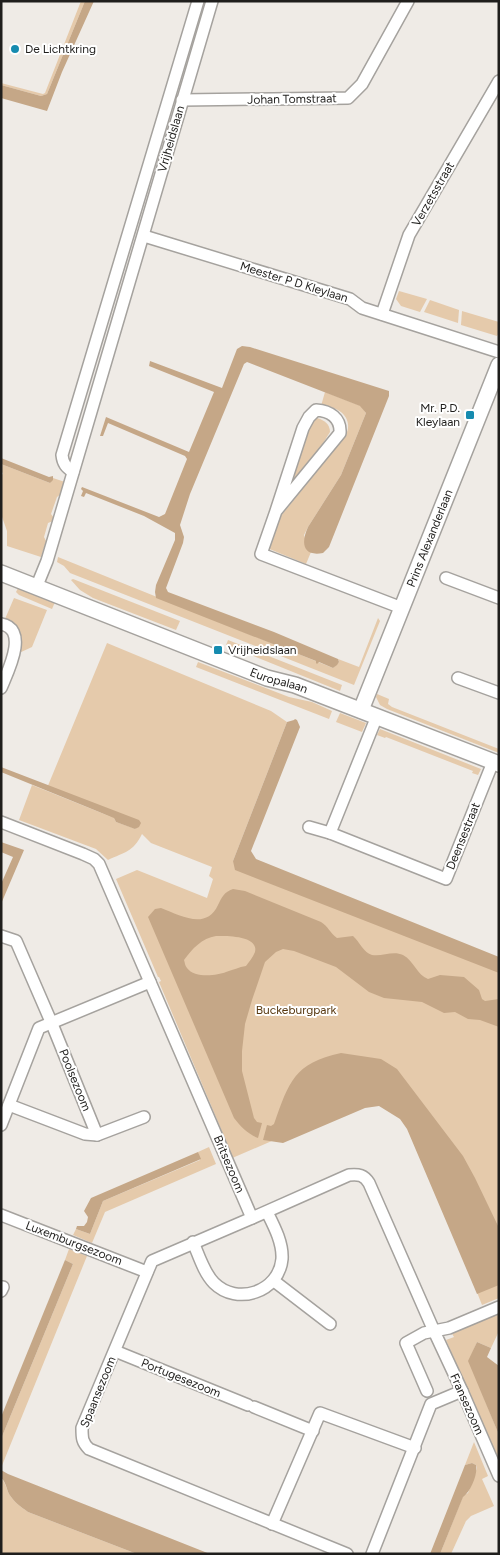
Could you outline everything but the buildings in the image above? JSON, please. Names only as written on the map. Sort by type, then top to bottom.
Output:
[{"type":"street","name":"Vrijheidslaan","points":[[73,472],[66,468],[62,455],[198,1]]},
{"type":"street","name":"Vrijheidslaan","points":[[36,588],[47,560],[212,1]]},
{"type":"street","name":"Johan Tomstraat","points":[[182,100],[348,98],[362,84],[408,1]]},
{"type":"street","name":"Verzetsstraat","points":[[382,314],[409,235],[499,81]]},
{"type":"street","name":"Meester P D Kleylaan","points":[[144,236],[350,299],[362,308],[499,352]]},
{"type":"street","points":[[117,273],[131,277]]},
{"type":"street","name":"Prins Alexanderlaan","points":[[361,710],[499,365]]},
{"type":"street","points":[[80,397],[94,401]]},
{"type":"street","points":[[276,511],[340,433],[341,426],[337,418],[332,414],[324,410],[316,410],[309,417],[304,428],[261,554],[402,608]]},
{"type":"street","name":"Europalaan","points":[[1,573],[267,678],[295,685],[496,763]]},
{"type":"street","points":[[446,578],[499,598]]},
{"type":"street","points":[[1,624],[10,629],[14,634],[16,642],[13,657],[1,688]]},
{"type":"street","points":[[458,678],[499,693]]},
{"type":"street","points":[[330,833],[376,716]]},
{"type":"street","name":"Deensestraat","points":[[310,827],[330,833],[446,879],[496,763]]},
{"type":"street","name":"Britsezoom","points":[[1,822],[83,854],[100,864],[252,1218]]},
{"type":"street","name":"Poolsezoom","points":[[1,936],[16,942],[97,1135],[85,1134],[9,1105]]},
{"type":"street","points":[[1,1125],[39,1028],[150,982]]},
{"type":"street","points":[[97,1135],[144,1117]]},
{"type":"street","points":[[252,1218],[349,1175],[356,1174],[365,1177],[434,1331]]},
{"type":"street","points":[[193,1242],[206,1272],[221,1289],[236,1295],[259,1291],[274,1281],[280,1270],[282,1259],[281,1246],[267,1212]]},
{"type":"street","name":"Luxemburgsezoom","points":[[1,1215],[147,1272]]},
{"type":"street","name":"Spaansezoom","points":[[252,1218],[152,1261],[82,1428],[82,1438],[84,1444],[89,1449],[347,1554]]},
{"type":"street","points":[[274,1281],[330,1324]]},
{"type":"street","points":[[1,1287],[3,1287],[1,1291]]},
{"type":"street","points":[[427,1391],[406,1343],[424,1333],[449,1328],[499,1307]]},
{"type":"street","name":"Fransezoom","points":[[434,1331],[499,1476]]},
{"type":"street","name":"Portugesezoom","points":[[114,1351],[313,1431]]},
{"type":"street","points":[[372,1554],[432,1404],[462,1391]]},
{"type":"street","points":[[272,1524],[320,1413],[415,1448]]},
{"type":"green space","points":[[81,1],[85,1],[47,94],[41,96],[1,85],[1,83],[45,93]]},
{"type":"green space","points":[[399,291],[427,299],[420,312],[401,306],[396,299]]},
{"type":"green space","points":[[430,300],[459,310],[458,323],[424,312]]},
{"type":"green space","points":[[462,311],[499,322],[499,333],[497,336],[461,325]]},
{"type":"green space","points":[[325,392],[361,406],[366,413],[341,475],[304,535],[311,552],[306,564],[267,548],[280,517],[346,435],[348,423],[343,414],[333,408],[321,406]]},
{"type":"green space","points":[[317,418],[326,423],[330,432],[317,453],[282,496],[312,421]]},
{"type":"green space","points":[[1,464],[50,483],[53,478],[65,482],[51,514],[54,518],[53,521],[48,523],[44,537],[46,541],[41,557],[7,546],[7,531],[1,514],[1,477],[3,473],[1,472]]},
{"type":"green space","points":[[58,557],[333,668],[339,662],[338,659],[359,667],[378,618],[380,621],[354,685],[70,573],[57,562]]},
{"type":"green space","points":[[73,579],[180,621],[176,630],[93,598],[80,590],[71,580]]},
{"type":"green space","points":[[19,586],[56,600],[52,609],[19,595],[16,592]]},
{"type":"green space","points":[[14,598],[47,610],[32,647],[19,653],[21,637],[18,628],[5,619]]},
{"type":"green space","points":[[228,640],[342,685],[340,691],[226,645]]},
{"type":"green space","name":"Buckeburgpark","points":[[107,643],[271,711],[287,722],[233,861],[499,968],[499,1298],[482,1305],[409,1119],[380,1099],[230,1159],[227,1152],[229,1148],[159,982],[161,981],[116,879],[137,870],[207,898],[213,879],[209,876],[212,867],[151,843],[142,834],[132,848],[108,860],[96,849],[19,820],[32,785],[112,817],[47,788]],"holes":[[[114,818],[136,828],[136,829],[116,822]]]},
{"type":"green space","points":[[198,662],[289,697],[312,702],[332,711],[329,719],[196,667]]},
{"type":"green space","points":[[377,694],[389,699],[388,704],[392,707],[499,749],[499,753],[387,709],[380,705],[376,697]]},
{"type":"green space","points":[[340,713],[366,723],[362,732],[336,722]]},
{"type":"green space","points":[[380,729],[481,769],[478,775],[472,773],[473,771],[377,735]]},
{"type":"green space","points":[[209,1147],[216,1164],[105,1212],[92,1243],[73,1235],[76,1229],[90,1234],[103,1201],[200,1160],[198,1152]]},
{"type":"green space","points":[[69,1249],[87,1256],[1,1468],[1,1439],[73,1264],[65,1260]]},
{"type":"green space","points":[[499,1313],[499,1331],[491,1348],[477,1342],[469,1361],[499,1435],[499,1463],[446,1340],[454,1337],[451,1332]]},
{"type":"green space","points":[[474,1442],[488,1476],[482,1479],[494,1506],[471,1516],[466,1521],[451,1554],[440,1554],[463,1496],[468,1493],[477,1468],[472,1463],[465,1465]]},
{"type":"green space","points":[[1,1478],[11,1497],[28,1512],[137,1554],[6,1554],[1,1552]]},
{"type":"shaded area","points":[[85,1],[94,1],[62,72],[47,111],[1,98],[1,85],[41,96],[47,94]]},
{"type":"shaded area","points":[[242,346],[389,391],[389,396],[329,547],[323,553],[311,553],[307,550],[304,543],[308,527],[341,475],[366,413],[360,406],[247,362],[244,364],[190,494],[180,525],[184,537],[183,543],[166,588],[168,592],[274,632],[338,659],[339,662],[333,668],[319,662],[317,664],[316,661],[156,598],[156,585],[175,540],[175,533],[144,516],[86,493],[84,497],[81,496],[82,487],[159,517],[165,514],[187,459],[185,456],[108,423],[103,436],[100,436],[106,417],[189,452],[214,392],[149,366],[150,361],[222,388],[237,349]]},
{"type":"shaded area","points":[[1,458],[49,477],[53,476],[53,480],[50,483],[1,464]]},
{"type":"shaded area","points":[[295,719],[300,727],[251,851],[256,859],[499,957],[499,973],[235,870],[233,861],[287,722]]},
{"type":"shaded area","points":[[1,767],[139,820],[141,823],[135,829],[116,822],[114,818],[1,772]]},
{"type":"shaded area","points":[[1,842],[24,850],[1,904],[1,884],[13,857],[1,852]]},
{"type":"shaded area","points":[[233,889],[245,891],[321,922],[337,938],[353,936],[369,954],[395,953],[403,955],[428,979],[440,975],[464,977],[479,990],[482,999],[485,1001],[499,999],[499,1027],[480,1020],[468,1019],[455,1012],[444,1013],[422,1002],[384,998],[369,992],[336,967],[294,951],[283,949],[276,952],[265,962],[245,1024],[242,1071],[254,1118],[257,1122],[262,1123],[258,1138],[254,1136],[245,1130],[234,1118],[148,917],[155,909],[161,908],[192,919],[207,917],[213,913],[224,895]],"holes":[[[216,936],[247,939],[252,942],[255,946],[252,958],[246,966],[222,973],[200,975],[190,971],[184,960],[198,945],[206,939]]]},
{"type":"shaded area","points":[[341,1053],[381,1059],[397,1069],[463,1156],[499,1228],[499,1285],[477,1294],[407,1129],[400,1119],[379,1106],[365,1108],[283,1143],[263,1140],[267,1125],[271,1126],[274,1124],[289,1086],[296,1076],[313,1062]]},
{"type":"shaded area","points":[[198,1152],[201,1159],[103,1201],[90,1234],[76,1229],[77,1226],[84,1226],[87,1222],[88,1217],[84,1211],[91,1198]]},
{"type":"shaded area","points":[[65,1260],[73,1264],[1,1439],[1,1417]]},
{"type":"shaded area","points":[[477,1342],[491,1348],[487,1357],[499,1366],[499,1435],[468,1361]]},
{"type":"shaded area","points":[[472,1463],[476,1465],[473,1482],[469,1491],[463,1497],[440,1554],[430,1554],[465,1465]]},
{"type":"shaded area","points":[[1,1470],[210,1554],[137,1554],[28,1512],[15,1502],[9,1494],[1,1478]]},
{"type":"place","name":"De Lichtkring","points":[[15,49]]},
{"type":"place","name":"Mr. P.D. Kleylaan","points":[[470,415]]},
{"type":"place","name":"Vrijheidslaan","points":[[218,650]]}]
